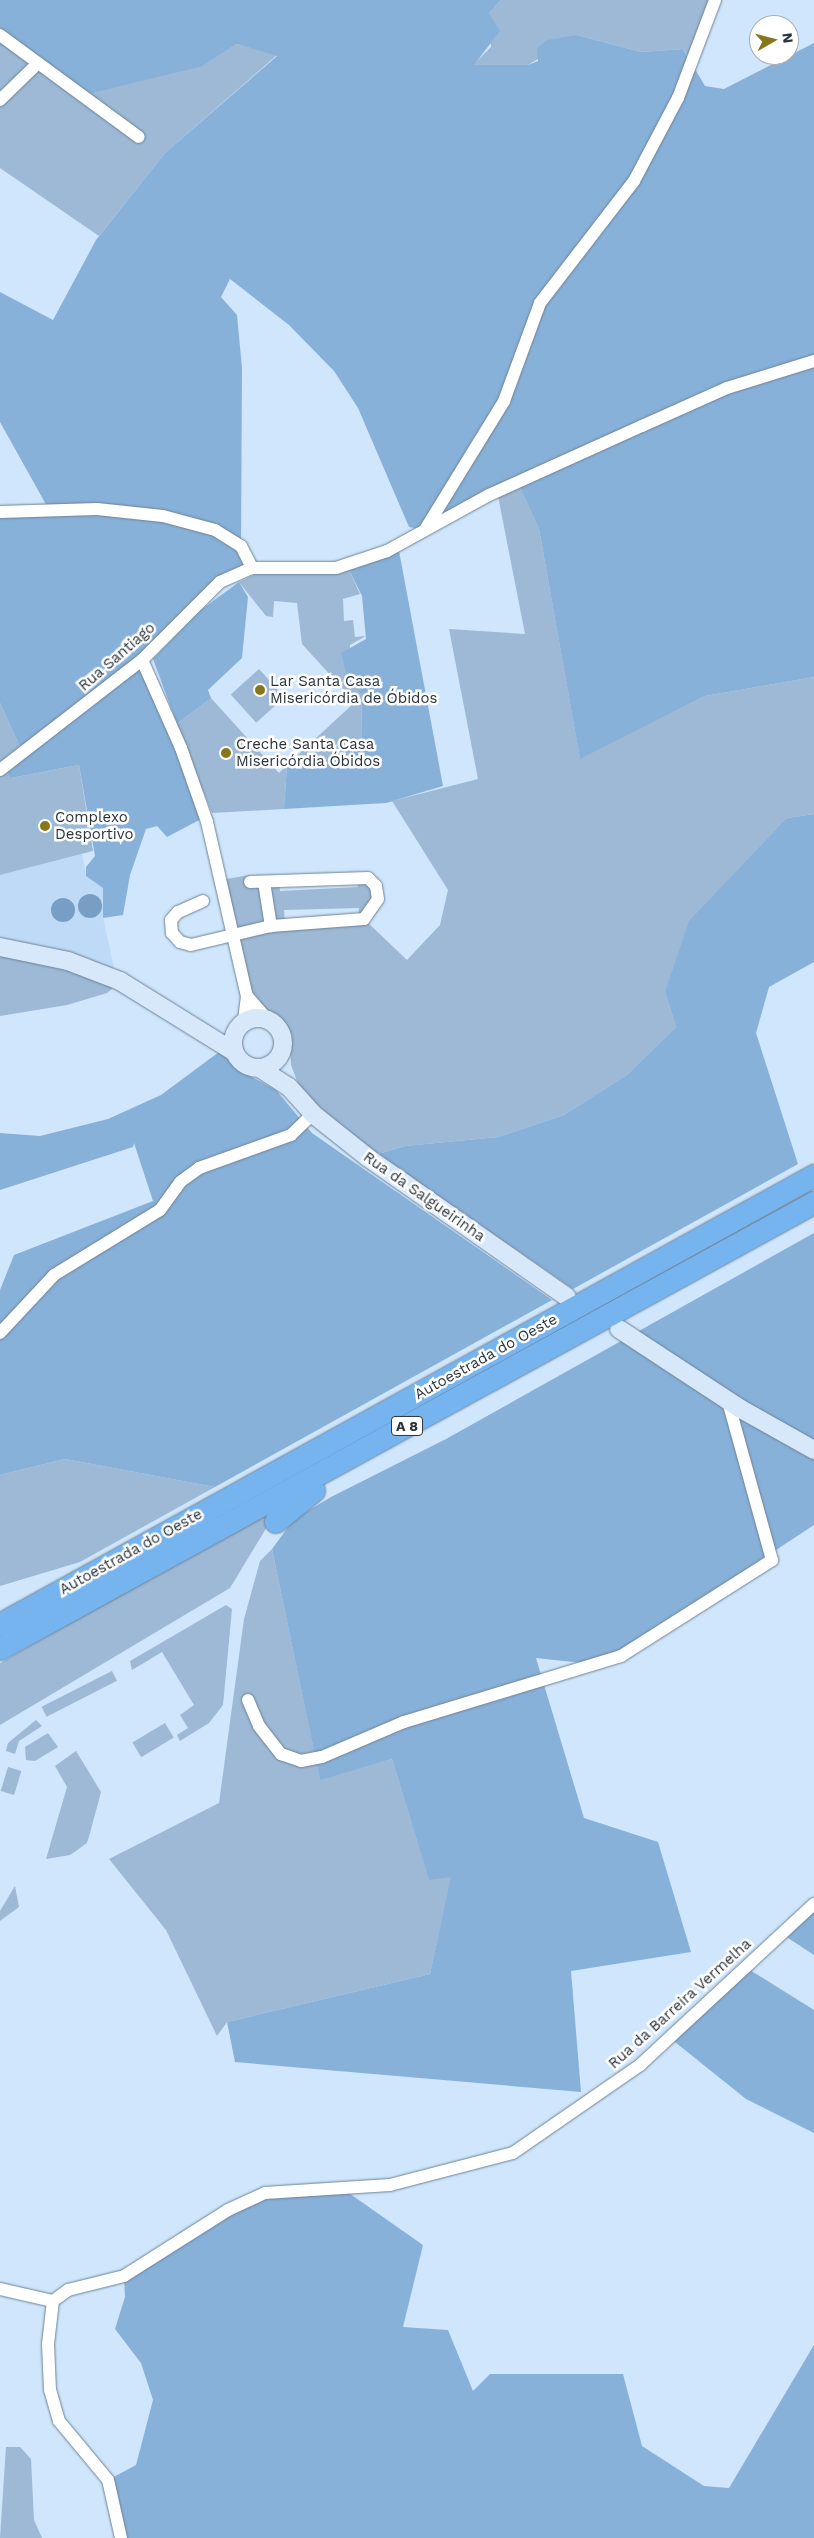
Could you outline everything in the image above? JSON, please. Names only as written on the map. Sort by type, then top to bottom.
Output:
[{"type":"highway","name":"Autoestrada do Oeste","points":[[0,1625],[814,1176]]},
{"type":"highway","name":"Autoestrada do Oeste","points":[[0,1650],[814,1203]]},
{"type":"highway","points":[[276,1522],[298,1500],[435,1421],[487,1382]]},
{"type":"highway","points":[[0,1610],[75,1572],[113,1562]]},
{"type":"street","points":[[425,530],[504,401],[540,303],[634,181],[678,98],[715,0]]},
{"type":"street","points":[[0,36],[139,137]]},
{"type":"street","points":[[0,100],[37,64]]},
{"type":"street","points":[[0,512],[98,509],[163,516],[216,530],[241,546],[252,568],[336,568],[387,551],[489,495],[719,392],[814,361]]},
{"type":"street","name":"Rua Santiago","points":[[0,770],[142,660],[220,582],[252,568]]},
{"type":"street","points":[[142,660],[207,822],[247,996],[233,1051]]},
{"type":"street","points":[[203,902],[178,912],[171,920],[172,933],[180,942],[191,945],[232,932],[271,926],[364,919],[378,899],[376,886],[368,878],[348,876],[250,882]]},
{"type":"street","points":[[264,882],[271,926]]},
{"type":"street","points":[[0,947],[68,961],[120,981],[213,1036],[233,1051],[244,1065],[261,1068],[279,1057],[282,1035],[247,996]]},
{"type":"street","points":[[213,1036],[267,1019]]},
{"type":"street","name":"Rua da Salgueirinha","points":[[279,1057],[289,1087]]},
{"type":"street","name":"Rua da Salgueirinha","points":[[261,1068],[289,1087],[313,1114],[567,1297]]},
{"type":"street","points":[[0,1333],[54,1275],[160,1210],[180,1182],[199,1168],[291,1135],[313,1114]]},
{"type":"street","points":[[619,1330],[728,1401],[814,1450]]},
{"type":"street","points":[[248,1700],[259,1726],[281,1754],[301,1761],[322,1757],[404,1722],[621,1656],[772,1560],[728,1401]]},
{"type":"street","name":"Rua da Barreira Vermelha","points":[[53,2301],[68,2290],[124,2276],[228,2210],[265,2193],[390,2185],[513,2153],[640,2065],[814,1904]]},
{"type":"street","points":[[0,2288],[53,2301],[48,2344],[50,2390],[59,2421],[108,2480],[121,2538]]},
{"type":"shaded area","points":[[0,0],[501,0],[489,13],[500,31],[474,65],[528,65],[538,61],[537,48],[547,40],[577,35],[641,52],[683,49],[705,86],[724,89],[771,65],[799,65],[799,51],[814,43],[814,677],[705,696],[580,759],[539,529],[518,482],[425,530],[409,527],[358,408],[334,371],[289,325],[230,279],[221,297],[237,315],[242,368],[241,546],[252,568],[220,582],[143,660],[205,817],[167,837],[157,826],[146,829],[130,875],[123,915],[103,918],[103,888],[86,876],[86,867],[95,856],[79,765],[11,778],[4,767],[20,747],[0,703],[0,512],[48,508],[0,422],[0,292],[53,320],[96,240],[165,153],[277,56],[237,44],[203,66],[88,94],[0,45]]},
{"type":"shaded area","points":[[501,0],[715,0],[692,62],[683,49],[641,52],[577,35],[528,65],[473,65],[491,47],[489,13]]},
{"type":"shaded area","points":[[0,44],[203,66],[237,44],[277,55],[165,153],[99,236],[0,168]]},
{"type":"shaded area","points":[[518,481],[539,529],[580,758],[705,696],[814,677],[814,814],[787,818],[665,992],[676,1027],[628,1074],[564,1115],[498,1137],[405,1146],[378,1154],[317,1107],[299,1086],[291,1065],[289,1028],[247,996],[220,880],[250,875],[250,882],[279,881],[280,891],[358,887],[357,876],[376,886],[364,919],[407,960],[440,925],[448,890],[392,801],[478,779],[449,629],[525,634],[497,491]],"holes":[[[359,908],[358,919],[285,924],[284,910]]]},
{"type":"shaded area","points":[[399,551],[443,786],[386,803],[284,809],[287,765],[337,765],[361,746],[362,695],[348,680],[341,653],[366,639],[362,596],[349,570]]},
{"type":"shaded area","points":[[349,570],[360,594],[343,599],[344,621],[353,620],[355,637],[366,636],[350,645],[348,680],[362,695],[361,746],[337,765],[287,765],[355,702],[302,644],[297,603],[274,601],[273,617],[266,616],[239,582],[256,574],[334,574]]},
{"type":"shaded area","points":[[239,582],[248,597],[242,658],[208,690],[211,698],[177,724],[153,659],[198,612]]},
{"type":"shaded area","points":[[259,669],[284,697],[256,723],[231,694]]},
{"type":"shaded area","points":[[211,698],[279,773],[287,765],[284,809],[212,813],[177,724]]},
{"type":"shaded area","name":"Complexo Desportivo","points":[[0,703],[20,747],[11,778],[79,765],[93,851],[0,875]]},
{"type":"shaded area","points":[[814,814],[814,962],[769,987],[756,1033],[798,1164],[573,1289],[378,1154],[405,1146],[498,1137],[564,1115],[628,1074],[676,1027],[665,992],[689,921],[787,818]]},
{"type":"shaded area","points":[[82,854],[86,876],[103,888],[103,918],[115,972],[0,940],[0,875]]},
{"type":"shaded area","points":[[90,894],[98,898],[102,906],[98,914],[90,918],[82,914],[78,906],[82,898]]},
{"type":"shaded area","points":[[63,898],[71,902],[75,910],[71,918],[63,922],[55,918],[51,910],[55,902]]},
{"type":"shaded area","points":[[0,953],[67,964],[119,983],[107,993],[67,1005],[0,1016]]},
{"type":"shaded area","points":[[223,1049],[241,1071],[276,1090],[312,1133],[552,1300],[215,1487],[65,1459],[0,1475],[0,1290],[14,1255],[153,1201],[134,1143],[133,1147],[0,1190],[0,1133],[40,1136],[108,1119],[161,1095]]},
{"type":"shaded area","points":[[814,1233],[814,1525],[601,1665],[536,1658],[584,1818],[658,1842],[691,1952],[571,1971],[581,2092],[235,2062],[227,2022],[430,1974],[451,1877],[429,1880],[392,1759],[320,1780],[272,1549],[294,1519],[331,1497],[446,1439]]},
{"type":"shaded area","points":[[65,1459],[215,1487],[80,1562],[0,1586],[0,1475]]},
{"type":"shaded area","points":[[282,1502],[230,1588],[0,1725],[0,1663]]},
{"type":"shaded area","points":[[272,1549],[320,1779],[392,1759],[429,1879],[452,1876],[430,1974],[227,2022],[217,2036],[166,1930],[109,1859],[219,1803],[244,1619],[260,1561]]},
{"type":"shaded area","points":[[226,1605],[232,1609],[223,1705],[209,1723],[180,1741],[177,1735],[188,1728],[180,1715],[194,1705],[162,1652],[132,1670],[130,1661]]},
{"type":"shaded area","points":[[112,1671],[117,1681],[47,1717],[42,1707]]},
{"type":"shaded area","points":[[36,1720],[42,1726],[19,1741],[15,1754],[6,1751],[8,1743]]},
{"type":"shaded area","points":[[165,1723],[174,1738],[141,1757],[132,1743]]},
{"type":"shaded area","points":[[48,1733],[58,1747],[35,1761],[26,1760],[25,1747]]},
{"type":"shaded area","points":[[76,1751],[101,1792],[90,1833],[87,1843],[70,1855],[46,1859],[67,1787],[55,1766]]},
{"type":"shaded area","points":[[8,1767],[21,1771],[14,1795],[1,1791]]},
{"type":"shaded area","points":[[15,1886],[19,1907],[0,1921],[0,1911]]},
{"type":"shaded area","points":[[814,1904],[814,1955],[782,1934]]},
{"type":"shaded area","points":[[745,1967],[814,2010],[814,2133],[746,2099],[670,2038]]},
{"type":"shaded area","points":[[343,2189],[423,2245],[403,2327],[448,2330],[473,2391],[490,2374],[623,2374],[642,2446],[704,2486],[729,2488],[814,2345],[814,2538],[121,2538],[108,2480],[136,2465],[153,2400],[141,2363],[115,2329],[125,2297],[124,2276],[265,2193]]},
{"type":"shaded area","points":[[6,2447],[20,2447],[31,2459],[34,2520],[42,2538],[0,2538]]},
{"type":"place","name":"Lar Santa Casa Misericórdia de Óbidos","points":[[260,690]]},
{"type":"place","name":"Creche Santa Casa Misericórdia Óbidos","points":[[226,753]]},
{"type":"place","name":"Complexo Desportivo","points":[[45,826]]}]
